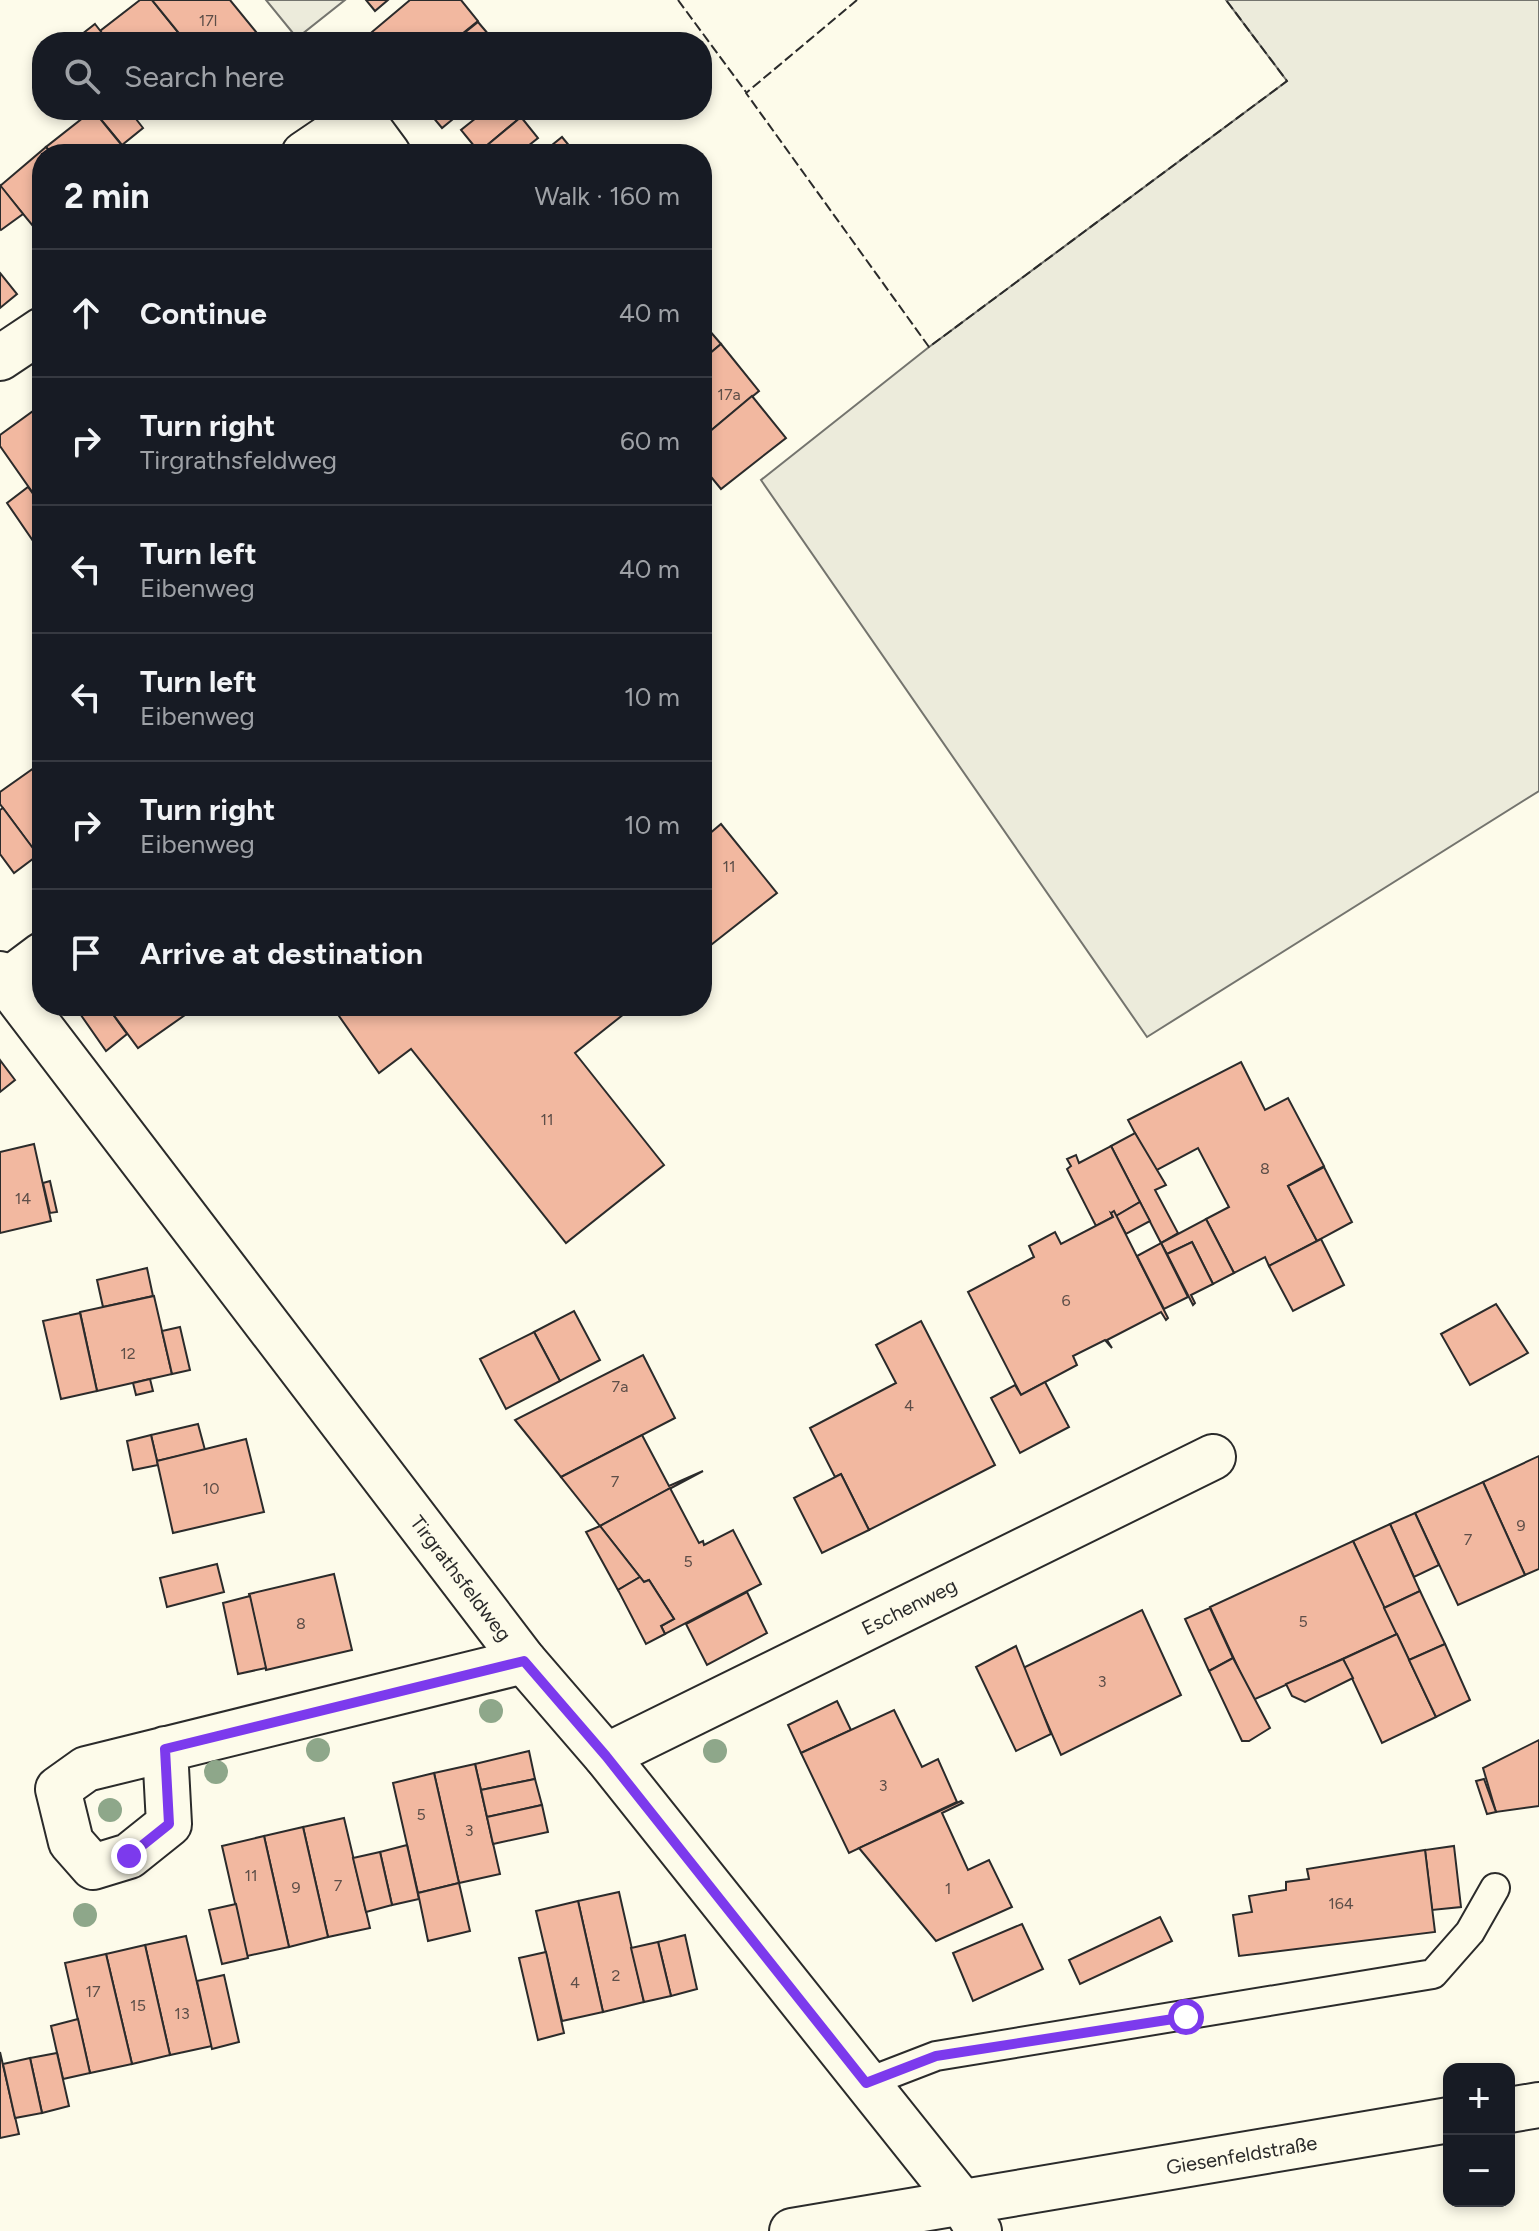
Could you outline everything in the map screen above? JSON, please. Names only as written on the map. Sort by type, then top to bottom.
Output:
[{"type":"street","points":[[319,144],[354,120]]},
{"type":"street","points":[[363,120],[381,144]]},
{"type":"street","points":[[0,358],[32,337]]},
{"type":"street","name":"Tirgrathsfeldweg","points":[[32,961],[3,978],[524,1661],[606,1756],[970,2216]]},
{"type":"street","name":"Eschenweg","points":[[606,1756],[1213,1457]]},
{"type":"street","points":[[165,1749],[524,1661]]},
{"type":"street","points":[[1515,2109],[1539,2105]]},
{"type":"street","name":"Giesenfeldstraße","points":[[792,2231],[970,2216],[1035,2189],[1443,2121]]},
{"type":"lane","points":[[866,2083],[936,2056],[1433,1974],[1470,1932],[1495,1888]]},
{"type":"shaded area","points":[[266,0],[345,0],[305,32],[292,32]]},
{"type":"shaded area","points":[[1226,0],[1539,0],[1539,791],[1147,1037],[761,480],[929,347],[1287,81]]},
{"type":"building","points":[[140,0],[152,0],[178,32],[101,32]]},
{"type":"building","points":[[152,0],[230,0],[256,32],[178,32]]},
{"type":"building","points":[[366,0],[388,0],[375,11]]},
{"type":"building","points":[[410,0],[461,0],[478,21],[464,32],[372,32]]},
{"type":"building","points":[[478,22],[486,32],[466,32]]},
{"type":"building","points":[[95,24],[101,32],[85,32]]},
{"type":"building","points":[[80,120],[101,120],[121,144],[50,144]]},
{"type":"building","points":[[101,120],[137,120],[143,128],[121,144]]},
{"type":"building","points":[[435,120],[452,120],[442,128]]},
{"type":"building","points":[[474,120],[517,120],[489,144],[472,144],[461,130]]},
{"type":"building","points":[[517,120],[523,120],[538,138],[530,144],[489,144]]},
{"type":"building","points":[[562,137],[568,144],[553,144]]},
{"type":"building","points":[[32,159],[32,225],[0,186]]},
{"type":"building","points":[[0,185],[23,214],[1,230],[0,229]]},
{"type":"building","points":[[0,273],[17,294],[0,308]]},
{"type":"building","points":[[712,334],[721,344],[712,352]]},
{"type":"building","points":[[721,344],[759,391],[712,430],[712,352]]},
{"type":"building","points":[[752,396],[786,438],[721,489],[712,478],[712,430]]},
{"type":"building","points":[[32,412],[32,492],[0,446],[0,435]]},
{"type":"building","points":[[28,487],[32,492],[32,539],[7,503]]},
{"type":"building","points":[[32,769],[32,847],[0,804],[0,792]]},
{"type":"building","points":[[3,808],[32,847],[32,860],[14,873],[0,854],[0,810]]},
{"type":"building","points":[[721,824],[777,893],[712,944],[712,832]]},
{"type":"building","points":[[82,1016],[114,1016],[127,1034],[106,1051]]},
{"type":"building","points":[[114,1016],[184,1016],[138,1048]]},
{"type":"building","points":[[339,1016],[621,1016],[575,1053],[664,1165],[566,1243],[411,1049],[379,1073]]},
{"type":"building","points":[[0,1060],[15,1080],[0,1092]]},
{"type":"building","points":[[1241,1062],[1265,1110],[1288,1098],[1324,1166],[1288,1186],[1317,1241],[1269,1266],[1265,1257],[1234,1273],[1206,1219],[1229,1207],[1198,1148],[1155,1171],[1128,1120]]},
{"type":"building","points":[[1135,1133],[1166,1185],[1155,1190],[1178,1233],[1161,1243],[1111,1146]]},
{"type":"building","points":[[34,1144],[51,1221],[0,1233],[0,1152]]},
{"type":"building","points":[[1111,1146],[1140,1202],[1116,1216],[1111,1213],[1113,1217],[1096,1226],[1067,1169],[1071,1166],[1067,1159],[1076,1155],[1079,1163]]},
{"type":"building","points":[[1324,1167],[1352,1222],[1317,1241],[1288,1186]]},
{"type":"building","points":[[50,1181],[57,1212],[50,1213],[43,1183]]},
{"type":"building","points":[[1140,1202],[1150,1221],[1126,1234],[1116,1216]]},
{"type":"building","points":[[1114,1211],[1168,1318],[1166,1320],[1161,1312],[1107,1340],[1112,1348],[1105,1340],[1073,1356],[1077,1365],[1021,1395],[968,1292],[1034,1257],[1029,1246],[1055,1232],[1061,1244],[1113,1217],[1111,1213]]},
{"type":"building","points":[[1206,1219],[1234,1273],[1213,1284],[1192,1242],[1167,1254],[1161,1243]]},
{"type":"building","points":[[1321,1239],[1344,1285],[1293,1311],[1269,1266]]},
{"type":"building","points":[[1192,1242],[1213,1284],[1191,1295],[1193,1305],[1167,1254]]},
{"type":"building","points":[[1161,1243],[1188,1297],[1164,1309],[1137,1256]]},
{"type":"building","points":[[147,1268],[153,1296],[103,1307],[97,1280]]},
{"type":"building","points":[[154,1296],[172,1374],[97,1391],[80,1312]]},
{"type":"building","points":[[1496,1304],[1528,1353],[1470,1385],[1441,1334]]},
{"type":"building","points":[[574,1311],[600,1360],[560,1381],[534,1332]]},
{"type":"building","points":[[80,1313],[97,1391],[61,1399],[43,1321]]},
{"type":"building","points":[[921,1321],[995,1465],[869,1530],[841,1474],[835,1477],[810,1428],[896,1383],[876,1345]]},
{"type":"building","points":[[180,1327],[190,1370],[172,1374],[162,1331]]},
{"type":"building","points":[[534,1332],[560,1381],[506,1409],[480,1359]]},
{"type":"building","points":[[643,1355],[675,1418],[561,1477],[515,1420]]},
{"type":"building","points":[[150,1379],[153,1391],[136,1395],[133,1383]]},
{"type":"building","points":[[1045,1382],[1069,1427],[1020,1453],[991,1398],[1015,1385],[1021,1395]]},
{"type":"building","points":[[198,1424],[205,1450],[157,1461],[151,1435]]},
{"type":"building","points":[[151,1435],[158,1465],[133,1470],[127,1441]]},
{"type":"building","points":[[642,1435],[669,1486],[703,1471],[600,1526],[561,1477]]},
{"type":"building","points":[[246,1439],[264,1512],[173,1533],[157,1461]]},
{"type":"building","points":[[1539,1456],[1539,1569],[1525,1575],[1483,1482]]},
{"type":"building","points":[[841,1474],[869,1530],[822,1553],[794,1498]]},
{"type":"building","points":[[1483,1482],[1525,1575],[1458,1605],[1415,1513]]},
{"type":"building","points":[[670,1488],[699,1543],[703,1541],[704,1545],[733,1530],[761,1584],[665,1634],[661,1626],[674,1619],[649,1580],[644,1582],[600,1526]]},
{"type":"building","points":[[1415,1513],[1439,1565],[1414,1577],[1390,1524]]},
{"type":"building","points":[[1390,1524],[1420,1591],[1384,1608],[1353,1541]]},
{"type":"building","points":[[600,1526],[640,1577],[618,1590],[586,1532]]},
{"type":"building","points":[[1353,1541],[1397,1634],[1253,1700],[1210,1607]]},
{"type":"building","points":[[217,1564],[224,1592],[167,1607],[160,1578]]},
{"type":"building","points":[[334,1574],[352,1650],[266,1670],[249,1594]]},
{"type":"building","points":[[640,1577],[644,1582],[649,1580],[674,1619],[661,1626],[665,1634],[646,1644],[618,1590]]},
{"type":"building","points":[[1420,1591],[1445,1644],[1409,1660],[1384,1608]]},
{"type":"building","points":[[747,1592],[767,1633],[707,1665],[686,1624]]},
{"type":"building","points":[[250,1596],[266,1668],[238,1674],[223,1603]]},
{"type":"building","points":[[1210,1608],[1233,1658],[1209,1671],[1185,1619]]},
{"type":"building","points":[[1142,1610],[1181,1695],[1061,1755],[1023,1668]]},
{"type":"building","points":[[1397,1634],[1436,1717],[1382,1743],[1343,1659]]},
{"type":"building","points":[[1445,1644],[1470,1700],[1436,1717],[1409,1660]]},
{"type":"building","points":[[1016,1646],[1051,1734],[1016,1751],[976,1667]]},
{"type":"building","points":[[1233,1658],[1270,1728],[1249,1741],[1242,1741],[1209,1671]]},
{"type":"building","points":[[1343,1659],[1353,1678],[1305,1702],[1292,1696],[1286,1684]]},
{"type":"building","points":[[837,1701],[851,1730],[801,1753],[788,1725]]},
{"type":"building","points":[[894,1710],[922,1767],[938,1759],[957,1802],[849,1853],[801,1753]]},
{"type":"building","points":[[1539,1740],[1539,1806],[1496,1812],[1483,1768]]},
{"type":"building","points":[[529,1751],[535,1779],[481,1790],[475,1764]]},
{"type":"building","points":[[475,1764],[500,1874],[459,1883],[434,1773]]},
{"type":"building","points":[[434,1773],[459,1883],[418,1893],[393,1783]]},
{"type":"building","points":[[535,1779],[542,1805],[487,1817],[481,1790]]},
{"type":"building","points":[[1484,1779],[1496,1812],[1487,1814],[1476,1781]]},
{"type":"building","points":[[961,1801],[963,1803],[942,1813],[968,1870],[989,1860],[1012,1907],[936,1941],[859,1848]]},
{"type":"building","points":[[542,1805],[548,1832],[493,1844],[487,1817]]},
{"type":"building","points":[[344,1818],[370,1928],[328,1937],[303,1827]]},
{"type":"building","points":[[303,1827],[328,1937],[289,1947],[264,1836]]},
{"type":"building","points":[[264,1836],[289,1947],[247,1956],[222,1846]]},
{"type":"building","points":[[407,1845],[419,1899],[392,1905],[380,1852]]},
{"type":"building","points":[[1454,1846],[1461,1907],[1432,1910],[1425,1850]]},
{"type":"building","points":[[1425,1850],[1435,1932],[1239,1956],[1233,1915],[1252,1912],[1249,1896],[1286,1890],[1286,1882],[1309,1879],[1307,1869]]},
{"type":"building","points":[[380,1852],[392,1905],[366,1912],[353,1858]]},
{"type":"building","points":[[459,1883],[470,1931],[428,1941],[418,1893]]},
{"type":"building","points":[[619,1892],[644,2002],[603,2012],[578,1901]]},
{"type":"building","points":[[578,1901],[603,2012],[562,2021],[536,1911]]},
{"type":"building","points":[[236,1904],[248,1958],[222,1964],[209,1910]]},
{"type":"building","points":[[1160,1917],[1172,1941],[1080,1984],[1069,1960]]},
{"type":"building","points":[[1022,1924],[1043,1969],[973,2001],[953,1953]]},
{"type":"building","points":[[685,1935],[697,1989],[671,1996],[658,1942]]},
{"type":"building","points":[[186,1936],[212,2046],[170,2055],[145,1945]]},
{"type":"building","points":[[658,1942],[671,1996],[644,2002],[631,1948]]},
{"type":"building","points":[[145,1945],[170,2055],[132,2064],[106,1954]]},
{"type":"building","points":[[546,1952],[564,2033],[538,2040],[519,1958]]},
{"type":"building","points":[[106,1954],[132,2064],[90,2073],[65,1963]]},
{"type":"building","points":[[224,1975],[239,2042],[212,2049],[197,1981]]},
{"type":"building","points":[[78,2019],[90,2073],[63,2079],[51,2026]]},
{"type":"building","points":[[0,2052],[19,2134],[0,2138]]},
{"type":"building","points":[[57,2053],[69,2106],[42,2113],[30,2058]]},
{"type":"building","points":[[30,2058],[42,2113],[15,2118],[3,2064]]},
{"type":"fence","points":[[678,0],[702,32]]},
{"type":"fence","points":[[857,0],[746,93],[929,347],[1287,81],[1226,0]]},
{"type":"fence","points":[[712,46],[746,92]]},
{"type":"route","points":[[129,1856],[169,1824],[165,1749],[524,1661],[606,1756],[866,2083],[936,2056],[1186,2017]]}]
